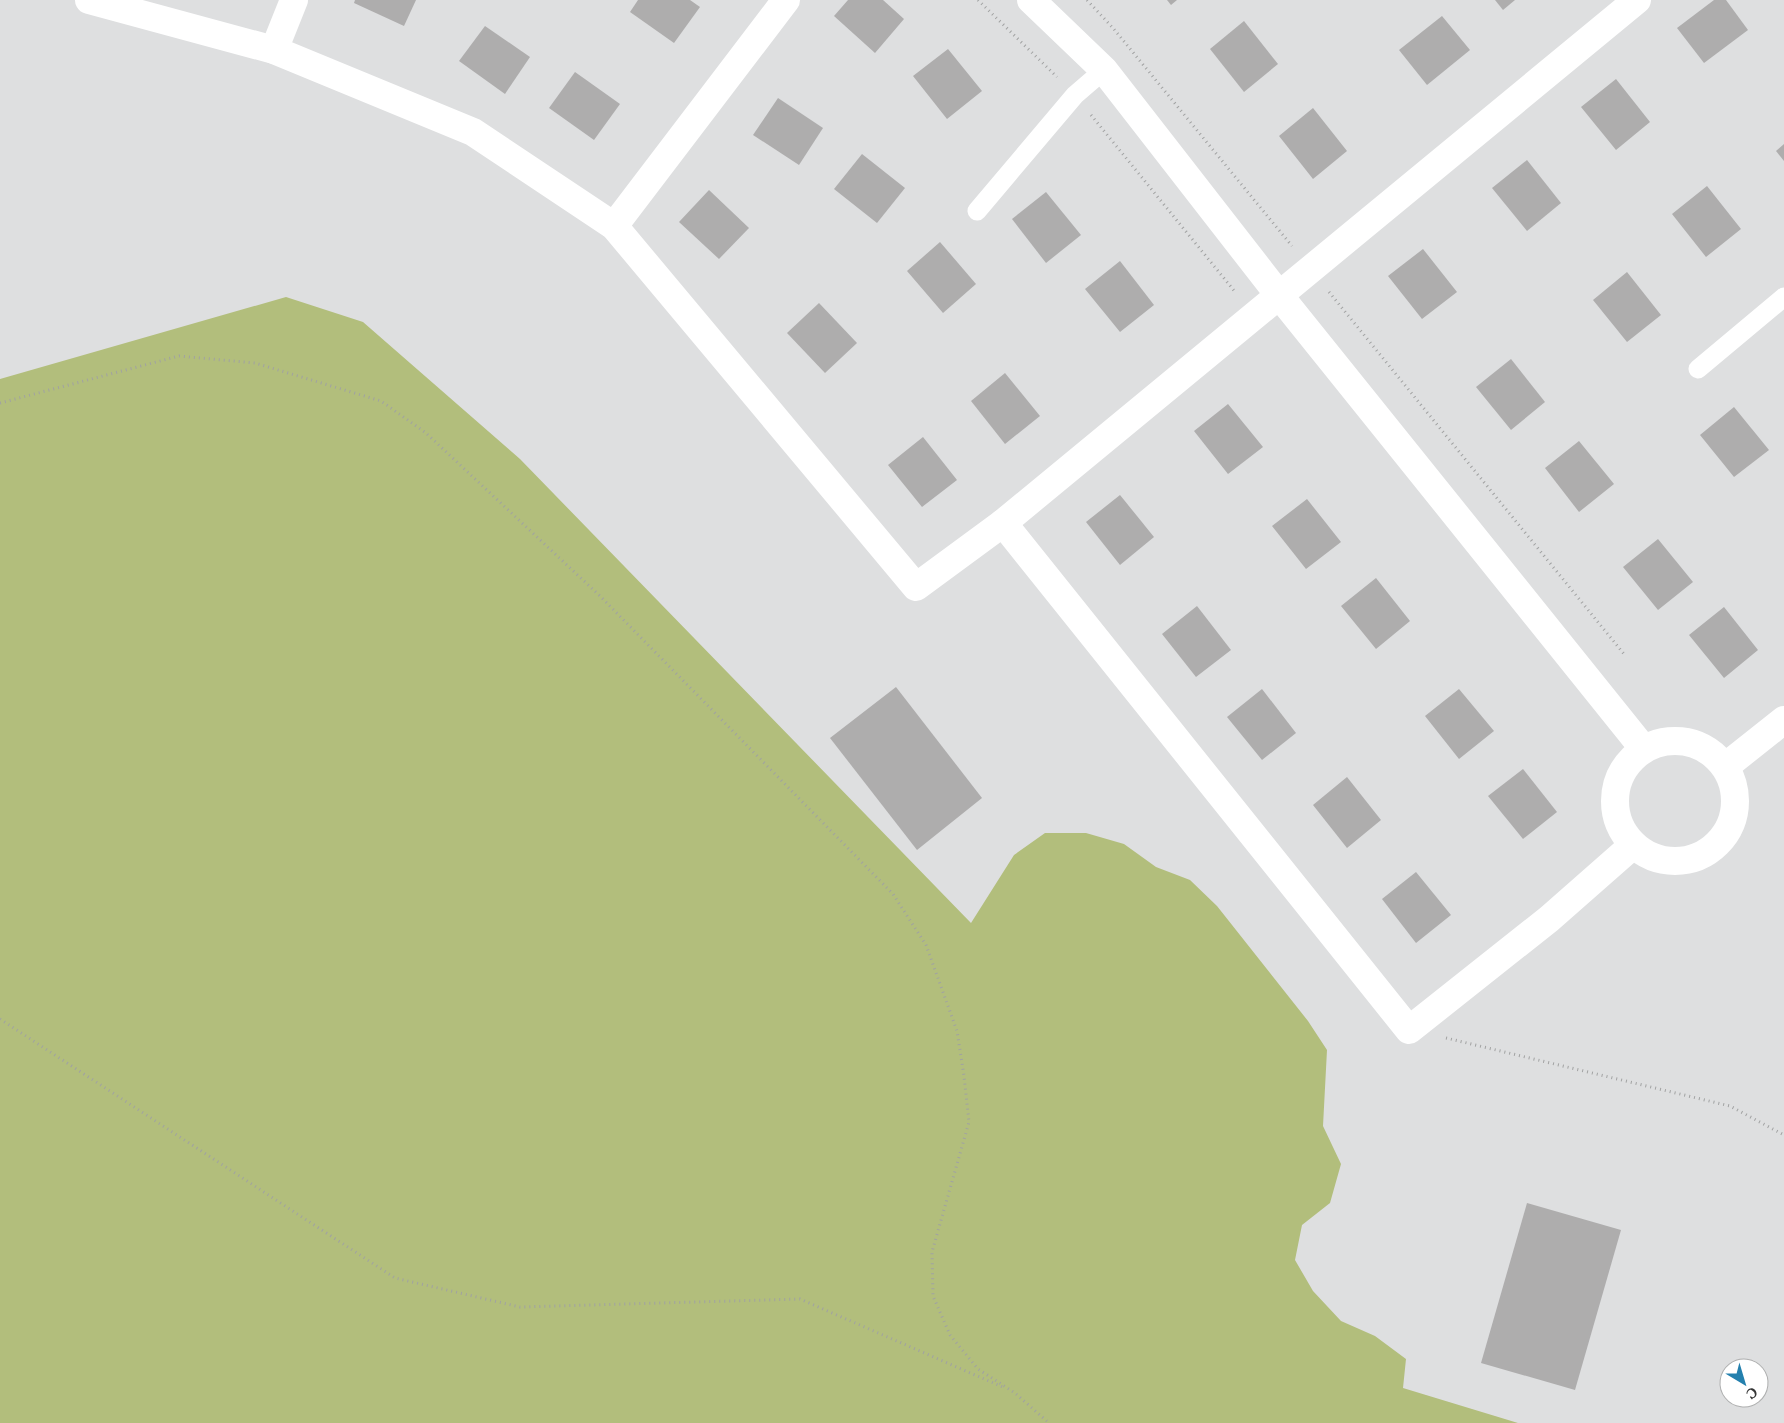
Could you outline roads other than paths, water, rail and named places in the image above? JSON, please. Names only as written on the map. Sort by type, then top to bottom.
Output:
[{"type":"street","points":[[89,0],[274,50],[473,132],[614,226],[916,587],[1003,523],[1637,0]]},
{"type":"street","points":[[274,50],[294,0]]},
{"type":"street","points":[[614,226],[786,0]]},
{"type":"street","points":[[1031,0],[1104,70],[1279,295],[1643,748]]},
{"type":"street","points":[[1003,523],[1409,1030],[1548,919],[1632,846]]},
{"type":"street","points":[[1726,766],[1784,720]]},
{"type":"street","points":[[1672,739],[1703,745],[1726,766],[1737,800],[1727,834],[1700,858],[1664,862],[1632,846],[1614,814],[1618,776],[1643,748],[1672,739]]},
{"type":"lane","points":[[977,211],[1075,95],[1104,70]]},
{"type":"lane","points":[[1698,369],[1784,297]]}]
